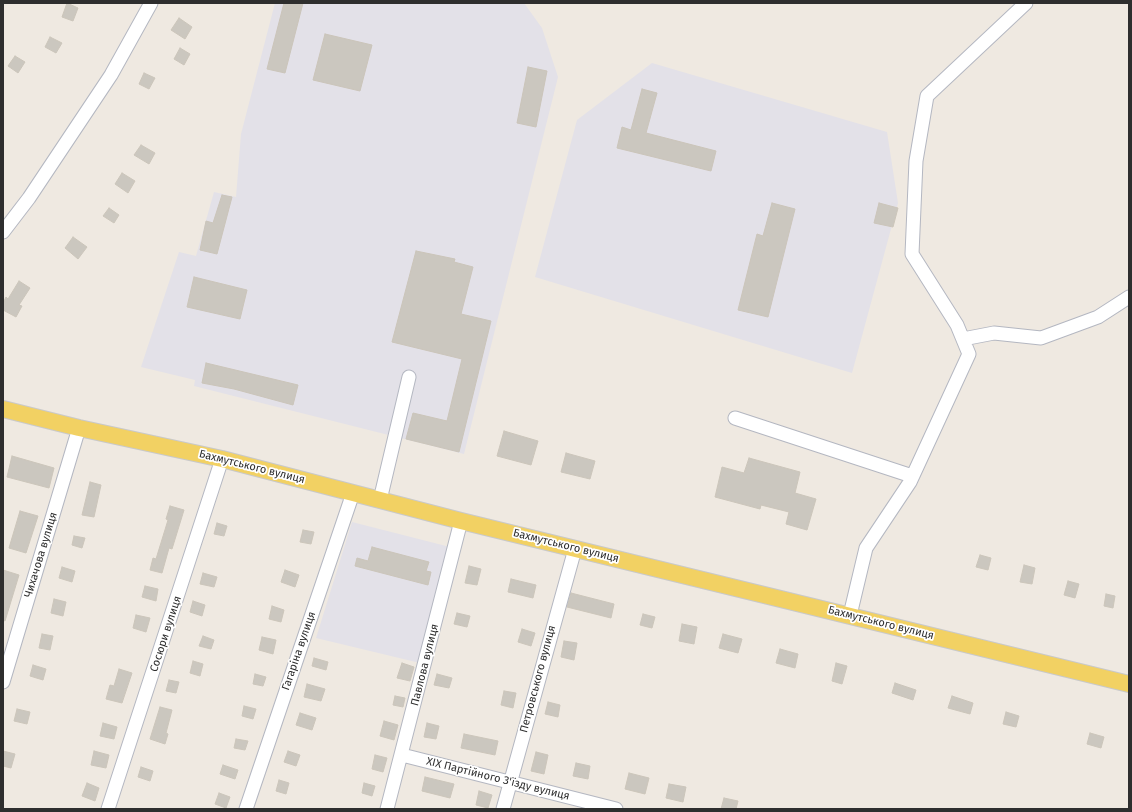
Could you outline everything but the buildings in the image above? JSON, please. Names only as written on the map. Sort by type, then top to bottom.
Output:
[{"type":"main road","name":"Бахмутського вулиця","points":[[3,409],[79,428],[222,459],[461,521],[1129,684]]},
{"type":"street","points":[[3,232],[29,198],[111,75],[151,3]]},
{"type":"street","points":[[850,615],[866,548],[891,512],[912,476],[969,354],[957,325],[912,254],[916,161],[927,96],[1026,3]]},
{"type":"street","points":[[963,340],[994,333],[1041,338],[1098,317],[1129,297]]},
{"type":"street","points":[[380,500],[409,377]]},
{"type":"street","points":[[735,418],[912,476]]},
{"type":"street","name":"Чихачова вулиця","points":[[3,682],[79,428]]},
{"type":"street","name":"Сосюри вулиця","points":[[108,809],[222,459]]},
{"type":"street","name":"Гагаріна вулиця","points":[[246,809],[353,493]]},
{"type":"street","name":"Павлова вулиця","points":[[387,809],[461,521]]},
{"type":"street","name":"Петровського вулиця","points":[[503,809],[575,549]]},
{"type":"street","name":"XIX Партійного З'їзду вулиця","points":[[402,755],[510,781],[616,809]]},
{"type":"shaded area","points":[[275,3],[524,3],[542,28],[558,77],[464,454],[194,386],[195,380],[141,367],[179,252],[196,256],[214,192],[236,197],[241,134]]},
{"type":"shaded area","points":[[652,63],[887,132],[898,203],[852,373],[535,277],[577,120]]},
{"type":"shaded area","points":[[352,522],[450,547],[420,663],[316,638]]}]
